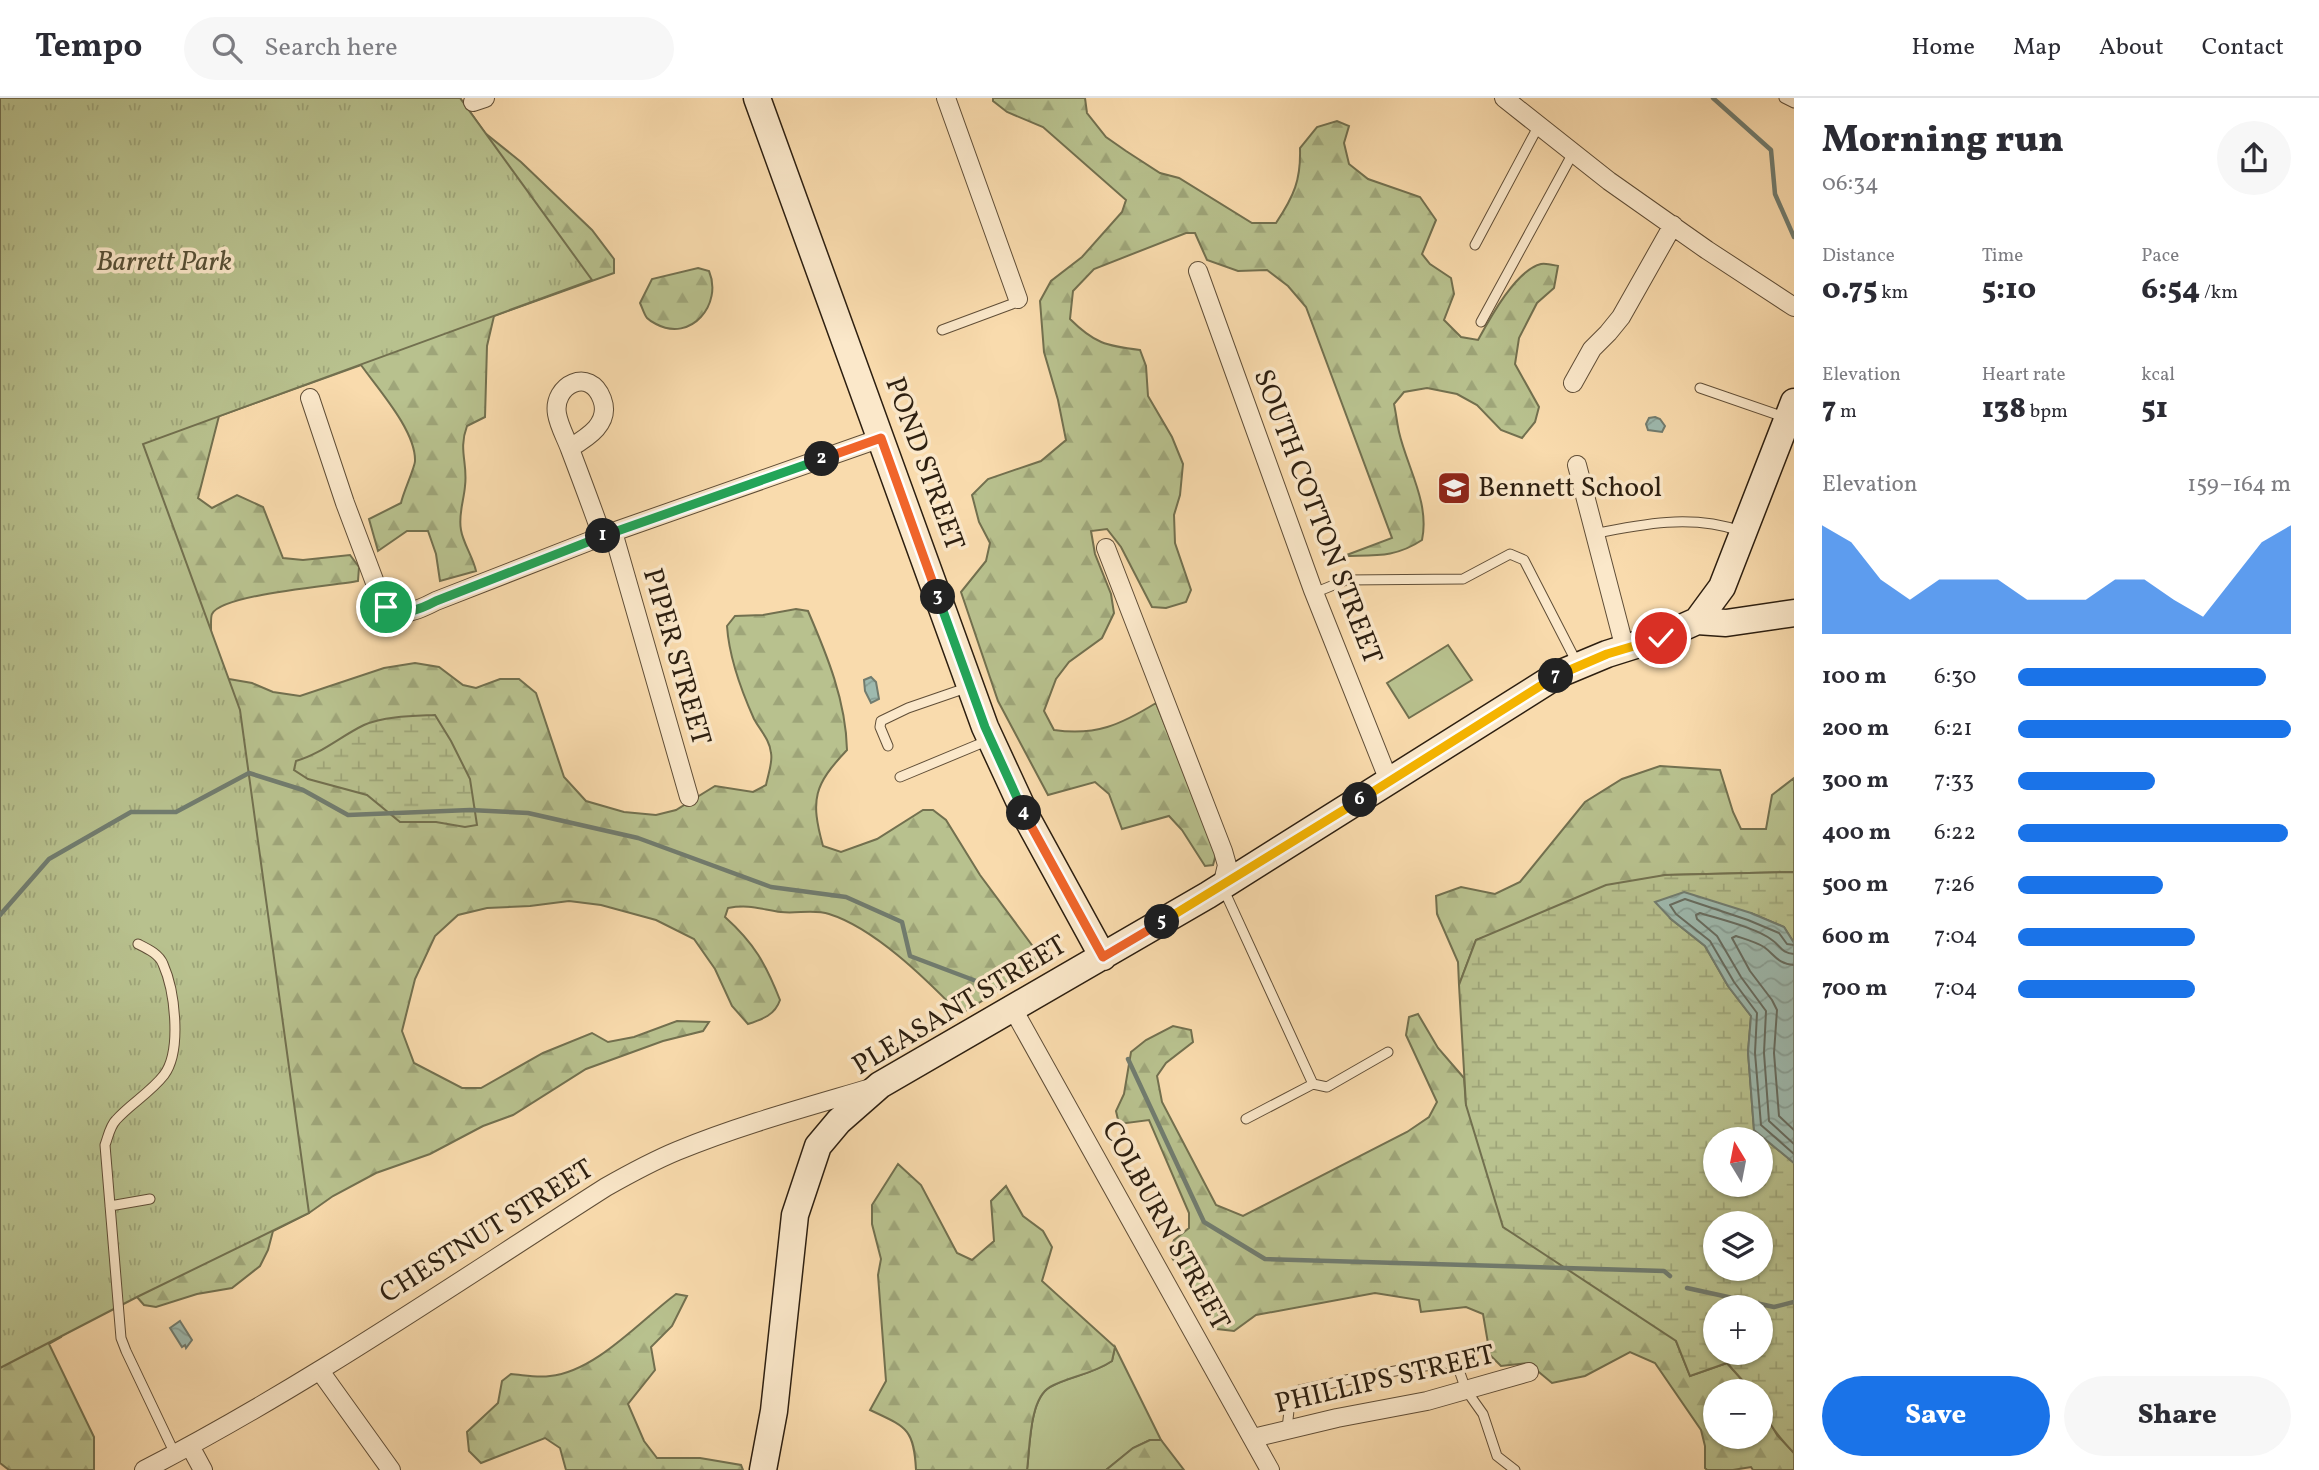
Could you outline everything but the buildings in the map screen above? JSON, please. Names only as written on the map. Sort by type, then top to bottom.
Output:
[{"type":"street","name":"POND STREET","points":[[757,98],[991,739],[1028,820],[1103,957]]},
{"type":"street","points":[[946,98],[1018,299]]},
{"type":"street","points":[[1504,98],[1573,153],[1794,307]]},
{"type":"street","points":[[1573,383],[1592,349],[1621,317],[1673,225]]},
{"type":"street","name":"SOUTH COTTON STREET","points":[[1198,271],[1314,593],[1389,780]]},
{"type":"street","points":[[310,398],[380,596],[386,607],[406,612],[420,610],[436,601],[608,534],[881,438]]},
{"type":"street","points":[[1698,621],[1722,587],[1791,410]]},
{"type":"street","name":"PIPER STREET","points":[[570,448],[608,534],[689,797]]},
{"type":"street","points":[[1577,465],[1625,649]]},
{"type":"street","points":[[1106,548],[1223,851],[1227,865],[1222,886]]},
{"type":"street","points":[[1698,621],[1726,623],[1794,613]]},
{"type":"street","name":"PLEASANT STREET","points":[[763,1470],[774,1411],[795,1215],[818,1146],[839,1122],[880,1085],[1222,886],[1559,674],[1661,638],[1698,621]]},
{"type":"street","name":"COLBURN STREET","points":[[1013,1009],[1270,1470]]},
{"type":"street","name":"CHESTNUT STREET","points":[[144,1470],[320,1371],[606,1187],[644,1166],[691,1146],[880,1085]]},
{"type":"street","points":[[320,1371],[391,1470]]},
{"type":"street","name":"PHILLIPS STREET","points":[[1253,1437],[1427,1401],[1529,1372]]},
{"type":"street","points":[[183,1450],[203,1470]]},
{"type":"lane","points":[[1784,98],[1794,103]]},
{"type":"lane","points":[[1475,245],[1539,125]]},
{"type":"lane","points":[[1481,322],[1573,153]]},
{"type":"lane","points":[[942,330],[1012,304],[1018,299]]},
{"type":"lane","points":[[1700,388],[1791,410]]},
{"type":"lane","points":[[1593,534],[1634,526],[1691,521],[1721,525],[1743,533]]},
{"type":"lane","points":[[1314,593],[1346,580],[1463,579],[1510,554],[1524,560],[1578,666]]},
{"type":"lane","points":[[888,746],[880,727],[881,721],[908,708],[971,686]]},
{"type":"lane","points":[[900,778],[991,739]]},
{"type":"lane","points":[[1222,886],[1313,1084]]},
{"type":"lane","points":[[138,944],[152,951],[163,962],[172,997],[175,1051],[163,1076],[114,1122],[105,1145],[121,1338],[125,1351],[183,1450]]},
{"type":"lane","points":[[1246,1119],[1313,1084],[1327,1087],[1388,1052]]},
{"type":"lane","points":[[110,1206],[150,1199]]},
{"type":"lane","points":[[1287,1429],[1290,1401],[1300,1390],[1443,1363],[1452,1364],[1459,1370],[1466,1390],[1483,1414],[1497,1456],[1515,1470]]},
{"type":"green space","points":[[0,98],[460,98],[485,133],[521,162],[592,230],[614,259],[614,273],[494,316],[487,346],[485,417],[467,426],[463,442],[466,478],[460,524],[476,571],[440,581],[436,554],[428,531],[407,531],[378,551],[369,519],[401,503],[415,461],[414,449],[403,424],[361,365],[219,416],[198,498],[212,508],[237,495],[263,507],[283,558],[303,560],[350,555],[359,567],[358,581],[256,596],[220,607],[211,617],[213,668],[229,679],[252,683],[273,692],[300,696],[384,668],[415,663],[439,667],[463,685],[476,688],[500,679],[519,679],[536,693],[564,777],[586,801],[624,812],[656,815],[676,810],[715,786],[753,792],[766,785],[771,760],[770,748],[740,685],[730,650],[727,626],[735,616],[763,615],[796,609],[808,611],[839,696],[846,732],[847,750],[821,783],[818,794],[817,816],[823,846],[841,852],[877,839],[923,810],[933,810],[946,820],[980,875],[1040,956],[1039,966],[964,1012],[958,1012],[898,955],[864,930],[846,921],[817,912],[728,908],[725,917],[758,955],[780,1000],[772,1013],[748,1024],[732,1006],[715,969],[694,939],[656,920],[601,905],[569,901],[487,908],[458,915],[435,936],[415,979],[402,1031],[414,1063],[462,1088],[481,1088],[543,1053],[592,1033],[608,1042],[634,1037],[677,1021],[709,1022],[703,1031],[663,1041],[586,1069],[513,1115],[483,1126],[430,1154],[376,1173],[333,1196],[309,1213],[273,1231],[260,1266],[232,1288],[197,1294],[156,1307],[144,1305],[137,1297]]},
{"type":"green space","name":"Barrett Park","points":[[0,98],[460,98],[592,280],[143,444],[240,710],[309,1213],[0,1368]]},
{"type":"green space","points":[[993,98],[1085,98],[1087,113],[1106,137],[1160,173],[1179,178],[1252,223],[1276,223],[1295,187],[1300,148],[1317,127],[1337,121],[1349,126],[1344,143],[1349,164],[1368,179],[1420,197],[1436,220],[1422,254],[1430,264],[1451,278],[1454,294],[1444,320],[1461,337],[1478,340],[1505,296],[1522,275],[1543,264],[1558,266],[1554,288],[1537,303],[1519,338],[1515,364],[1539,407],[1535,422],[1522,438],[1501,430],[1477,405],[1457,394],[1427,388],[1404,392],[1394,404],[1399,432],[1420,499],[1424,526],[1422,540],[1412,546],[1394,553],[1375,555],[1344,556],[1392,538],[1306,307],[1288,286],[1267,270],[1238,271],[1207,260],[1195,233],[1186,233],[1094,269],[1073,291],[1070,319],[1079,327],[1101,342],[1140,350],[1146,366],[1148,396],[1172,437],[1183,464],[1180,495],[1174,515],[1175,543],[1191,590],[1186,602],[1166,608],[1152,607],[1121,547],[1107,529],[1091,531],[1095,554],[1111,594],[1114,613],[1102,638],[1069,662],[1056,679],[1044,711],[1054,730],[1083,731],[1119,723],[1156,703],[1209,833],[1216,854],[1213,865],[1205,866],[1182,830],[1169,816],[1122,829],[1109,794],[1095,782],[1048,795],[998,701],[961,592],[986,561],[990,543],[979,522],[972,495],[988,479],[1041,461],[1066,440],[1044,352],[1040,301],[1051,281],[1082,257],[1122,212],[1126,200],[1043,127],[1007,112],[993,101]]},
{"type":"green space","points":[[698,268],[709,271],[712,284],[712,296],[701,317],[692,324],[669,329],[647,318],[640,303],[652,279]]},
{"type":"green space","points":[[1448,645],[1472,680],[1409,718],[1387,683]]},
{"type":"green space","points":[[435,715],[470,779],[477,825],[465,827],[436,822],[400,822],[367,795],[308,779],[294,770],[296,761],[314,754],[364,725],[390,718]]},
{"type":"green space","points":[[1660,766],[1720,770],[1741,829],[1766,829],[1772,795],[1794,778],[1794,872],[1665,875],[1476,940],[1459,985],[1458,962],[1437,914],[1436,896],[1461,887],[1495,894],[1520,882],[1585,802],[1622,779]]},
{"type":"green space","points":[[1794,872],[1794,943],[1784,927],[1751,913],[1671,919],[1705,946],[1728,986],[1751,1016],[1748,1052],[1754,1127],[1703,1127],[1703,1197],[1773,1197],[1773,1146],[1794,1163],[1794,1453],[1773,1427],[1773,1379],[1741,1379],[1729,1365],[1773,1365],[1773,1295],[1703,1295],[1703,1365],[1721,1365],[1690,1376],[1676,1341],[1503,1227],[1466,1105],[1459,985],[1476,940],[1606,885],[1665,875]]},
{"type":"green space","points":[[1418,1014],[1438,1048],[1464,1078],[1466,1105],[1703,1187],[1703,1197],[1765,1197],[1770,1211],[1703,1211],[1703,1281],[1765,1281],[1720,1295],[1703,1295],[1703,1301],[1676,1341],[1690,1376],[1729,1365],[1741,1379],[1703,1379],[1703,1438],[1701,1430],[1655,1363],[1630,1352],[1585,1376],[1552,1383],[1528,1363],[1501,1366],[1490,1355],[1483,1314],[1466,1307],[1421,1312],[1419,1300],[1375,1293],[1256,1315],[1234,1331],[1217,1329],[1169,1253],[1174,1240],[1189,1228],[1189,1213],[1149,1120],[1119,1124],[1116,1111],[1124,1094],[1131,1052],[1146,1040],[1173,1026],[1191,1030],[1193,1042],[1166,1063],[1157,1076],[1162,1102],[1216,1205],[1243,1216],[1407,1132],[1429,1117],[1437,1102],[1406,1035],[1409,1017]]},
{"type":"green space","points":[[0,1135],[61,1337],[49,1344],[94,1437],[94,1470],[9,1470],[0,1463]]},
{"type":"green space","points":[[898,1164],[921,1185],[957,1253],[972,1260],[994,1241],[991,1201],[1006,1186],[1023,1216],[1043,1231],[1052,1247],[1042,1281],[1115,1347],[1112,1361],[1058,1383],[1043,1393],[1034,1413],[1027,1470],[916,1470],[913,1445],[906,1431],[900,1425],[870,1410],[886,1381],[878,1275],[881,1259],[872,1224],[872,1205]]},
{"type":"green space","points":[[1773,1218],[1794,1272],[1773,1279]]},
{"type":"green space","points":[[676,1294],[687,1296],[672,1326],[651,1347],[655,1370],[628,1404],[644,1441],[657,1458],[700,1458],[741,1465],[743,1470],[566,1470],[560,1448],[545,1438],[481,1463],[469,1451],[467,1432],[498,1403],[502,1381],[511,1374],[550,1376],[584,1365],[616,1344]]},
{"type":"green space","points":[[1115,1347],[1161,1440],[1150,1440],[1133,1448],[1106,1470],[1027,1470],[1034,1413],[1043,1393],[1057,1383],[1112,1361]]},
{"type":"green space","points":[[1773,1428],[1794,1453],[1794,1470],[1705,1468],[1705,1449],[1773,1449]]},
{"type":"green space","points":[[1150,1440],[1161,1440],[1184,1470],[1106,1470],[1133,1448]]},
{"type":"water","points":[[1655,417],[1665,426],[1662,432],[1648,430],[1646,424],[1649,418]]},
{"type":"water","points":[[871,677],[876,682],[879,699],[871,703],[865,691],[864,680]]},
{"type":"water","points":[[1684,892],[1751,913],[1784,927],[1794,943],[1794,1163],[1773,1146],[1773,1127],[1754,1127],[1748,1052],[1751,1016],[1728,986],[1705,946],[1671,919],[1655,902]]},
{"type":"water","points":[[180,1321],[192,1340],[186,1348],[185,1345],[182,1347],[170,1328]]},
{"type":"waterway","points":[[1713,98],[1771,150],[1775,194],[1794,237]]},
{"type":"waterway","points":[[0,915],[49,859],[131,812],[176,812],[249,773],[303,790],[348,815],[470,810],[528,813],[638,838],[771,887],[846,897],[902,922],[910,956],[1000,990]]},
{"type":"waterway","points":[[1128,1059],[1204,1222],[1265,1259],[1664,1271],[1670,1276]]},
{"type":"waterway","points":[[1687,1288],[1774,1307],[1794,1302]]},
{"type":"place","name":"Bennett School","points":[[1454,488]]},
{"type":"route","points":[[386,607],[396,612],[420,610],[436,601],[613,532],[881,438],[985,727],[1028,820],[1103,957],[1208,895],[1559,674],[1607,654],[1661,638]]}]
